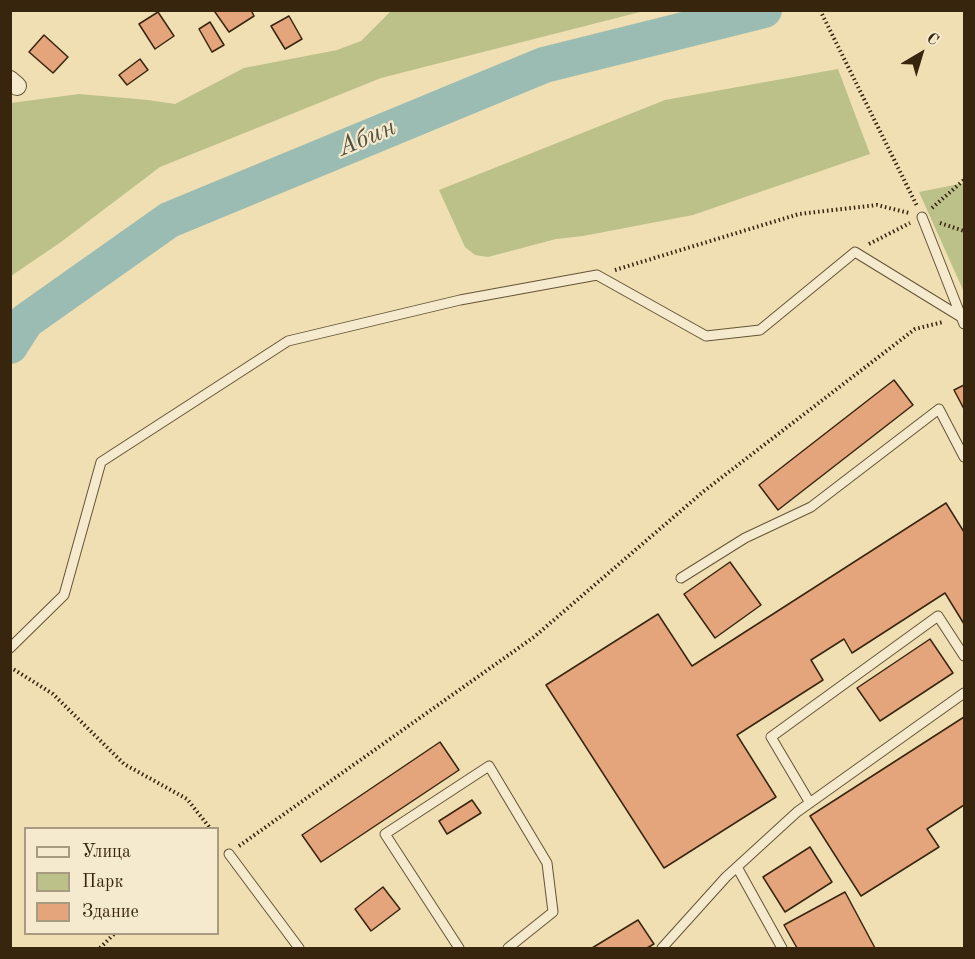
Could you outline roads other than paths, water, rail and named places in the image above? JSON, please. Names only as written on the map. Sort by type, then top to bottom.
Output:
[{"type":"lane","points":[[922,217],[963,320]]},
{"type":"lane","points":[[10,648],[64,595],[101,462],[288,340],[460,300],[597,275],[706,336],[760,330],[855,252],[963,320]]},
{"type":"lane","points":[[681,578],[745,538],[811,507],[939,409],[964,458]]},
{"type":"lane","points":[[810,803],[771,737],[938,616],[964,656]]},
{"type":"lane","points":[[662,948],[737,867],[797,812],[964,693]]},
{"type":"lane","points":[[459,948],[385,834],[489,766],[547,863],[553,912],[508,948]]},
{"type":"lane","points":[[229,854],[299,948]]},
{"type":"lane","points":[[737,867],[782,948]]},
{"type":"waterway","name":"Абин","points":[[10,346],[26,321],[169,220],[544,65],[764,10]]}]
